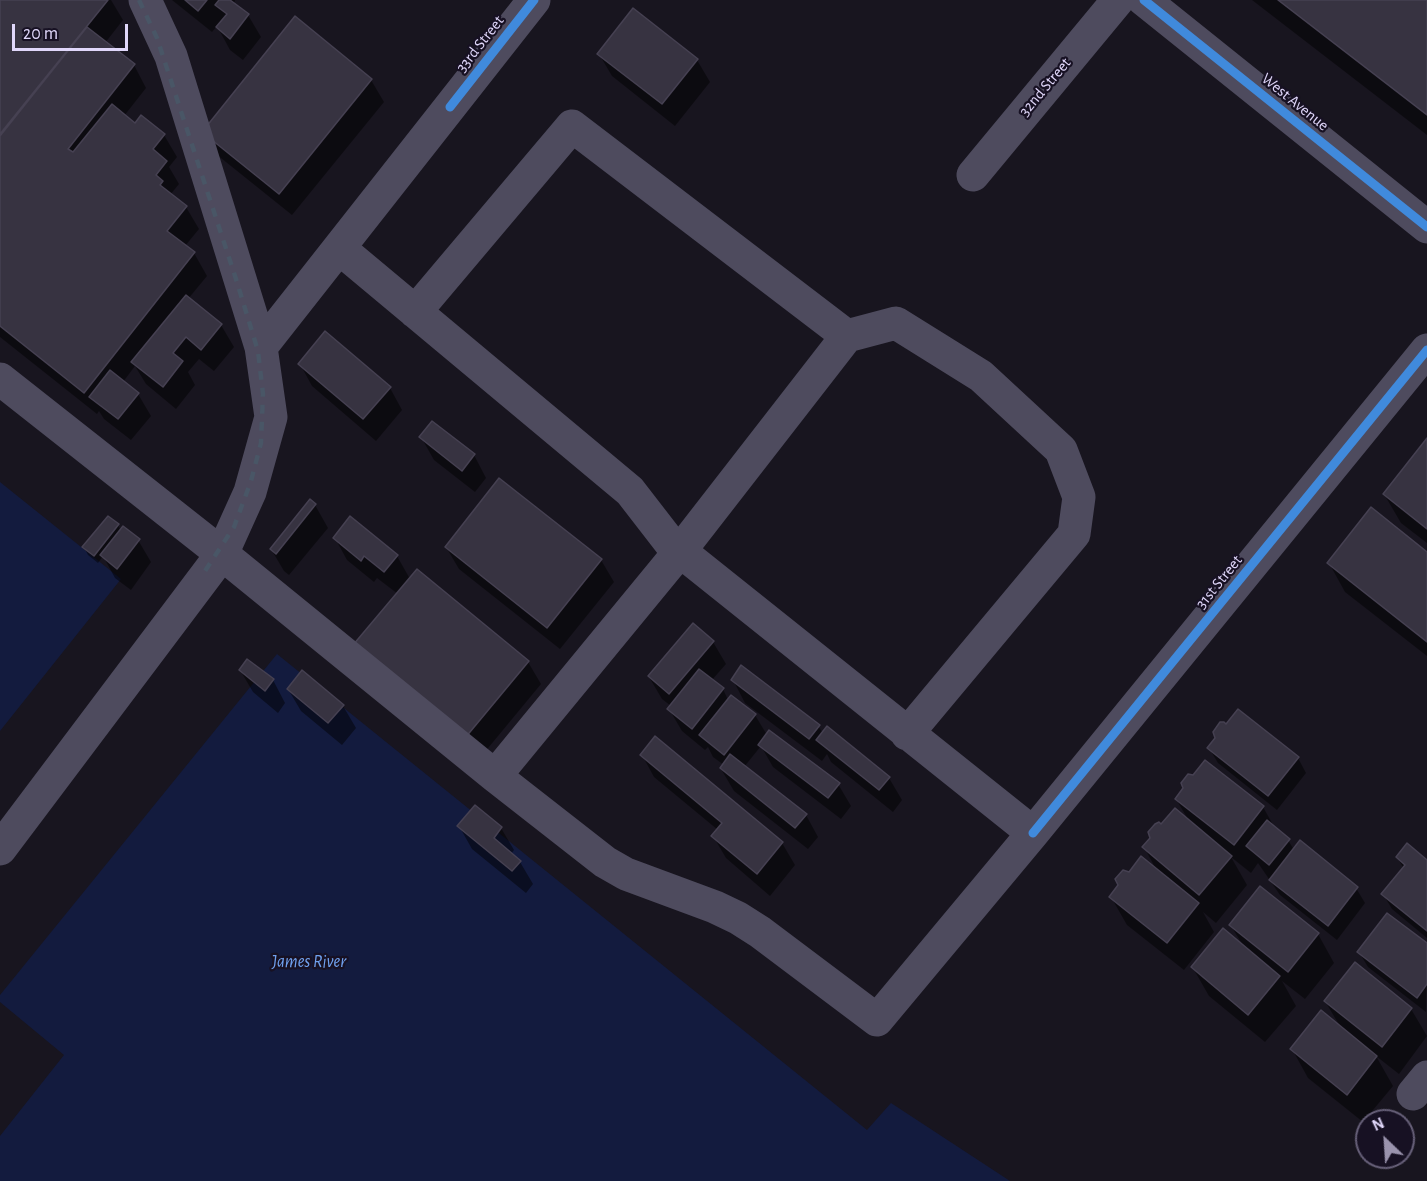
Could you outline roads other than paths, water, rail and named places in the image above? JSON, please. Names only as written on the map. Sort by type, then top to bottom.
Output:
[{"type":"street","points":[[0,849],[222,554],[250,492],[271,417],[261,347],[171,56],[145,0]]},
{"type":"street","name":"33rd Street","points":[[261,347],[534,0]]},
{"type":"street","name":"32nd Street","points":[[973,175],[1118,0]]},
{"type":"street","name":"West Avenue","points":[[1144,0],[1427,227]]},
{"type":"street","points":[[415,312],[572,126],[847,336]]},
{"type":"street","points":[[339,248],[630,491],[671,544],[1033,833]]},
{"type":"street","points":[[0,379],[222,554],[495,776],[680,551],[847,336],[896,323],[981,376],[1061,450],[1079,497],[1074,534],[907,734]]},
{"type":"street","name":"31st Street","points":[[495,776],[605,862],[626,873],[738,918],[877,1020],[1033,833],[1427,350]]},
{"type":"water","points":[[0,482],[121,579],[0,731]]},
{"type":"water","name":"James River","points":[[277,654],[867,1130],[891,1103],[1010,1181],[0,1181],[0,1136],[64,1055],[0,1002],[0,995]]},
{"type":"railway","points":[[139,0],[157,38],[236,279],[258,351],[263,394],[261,443],[251,481],[234,527],[201,577]]}]
